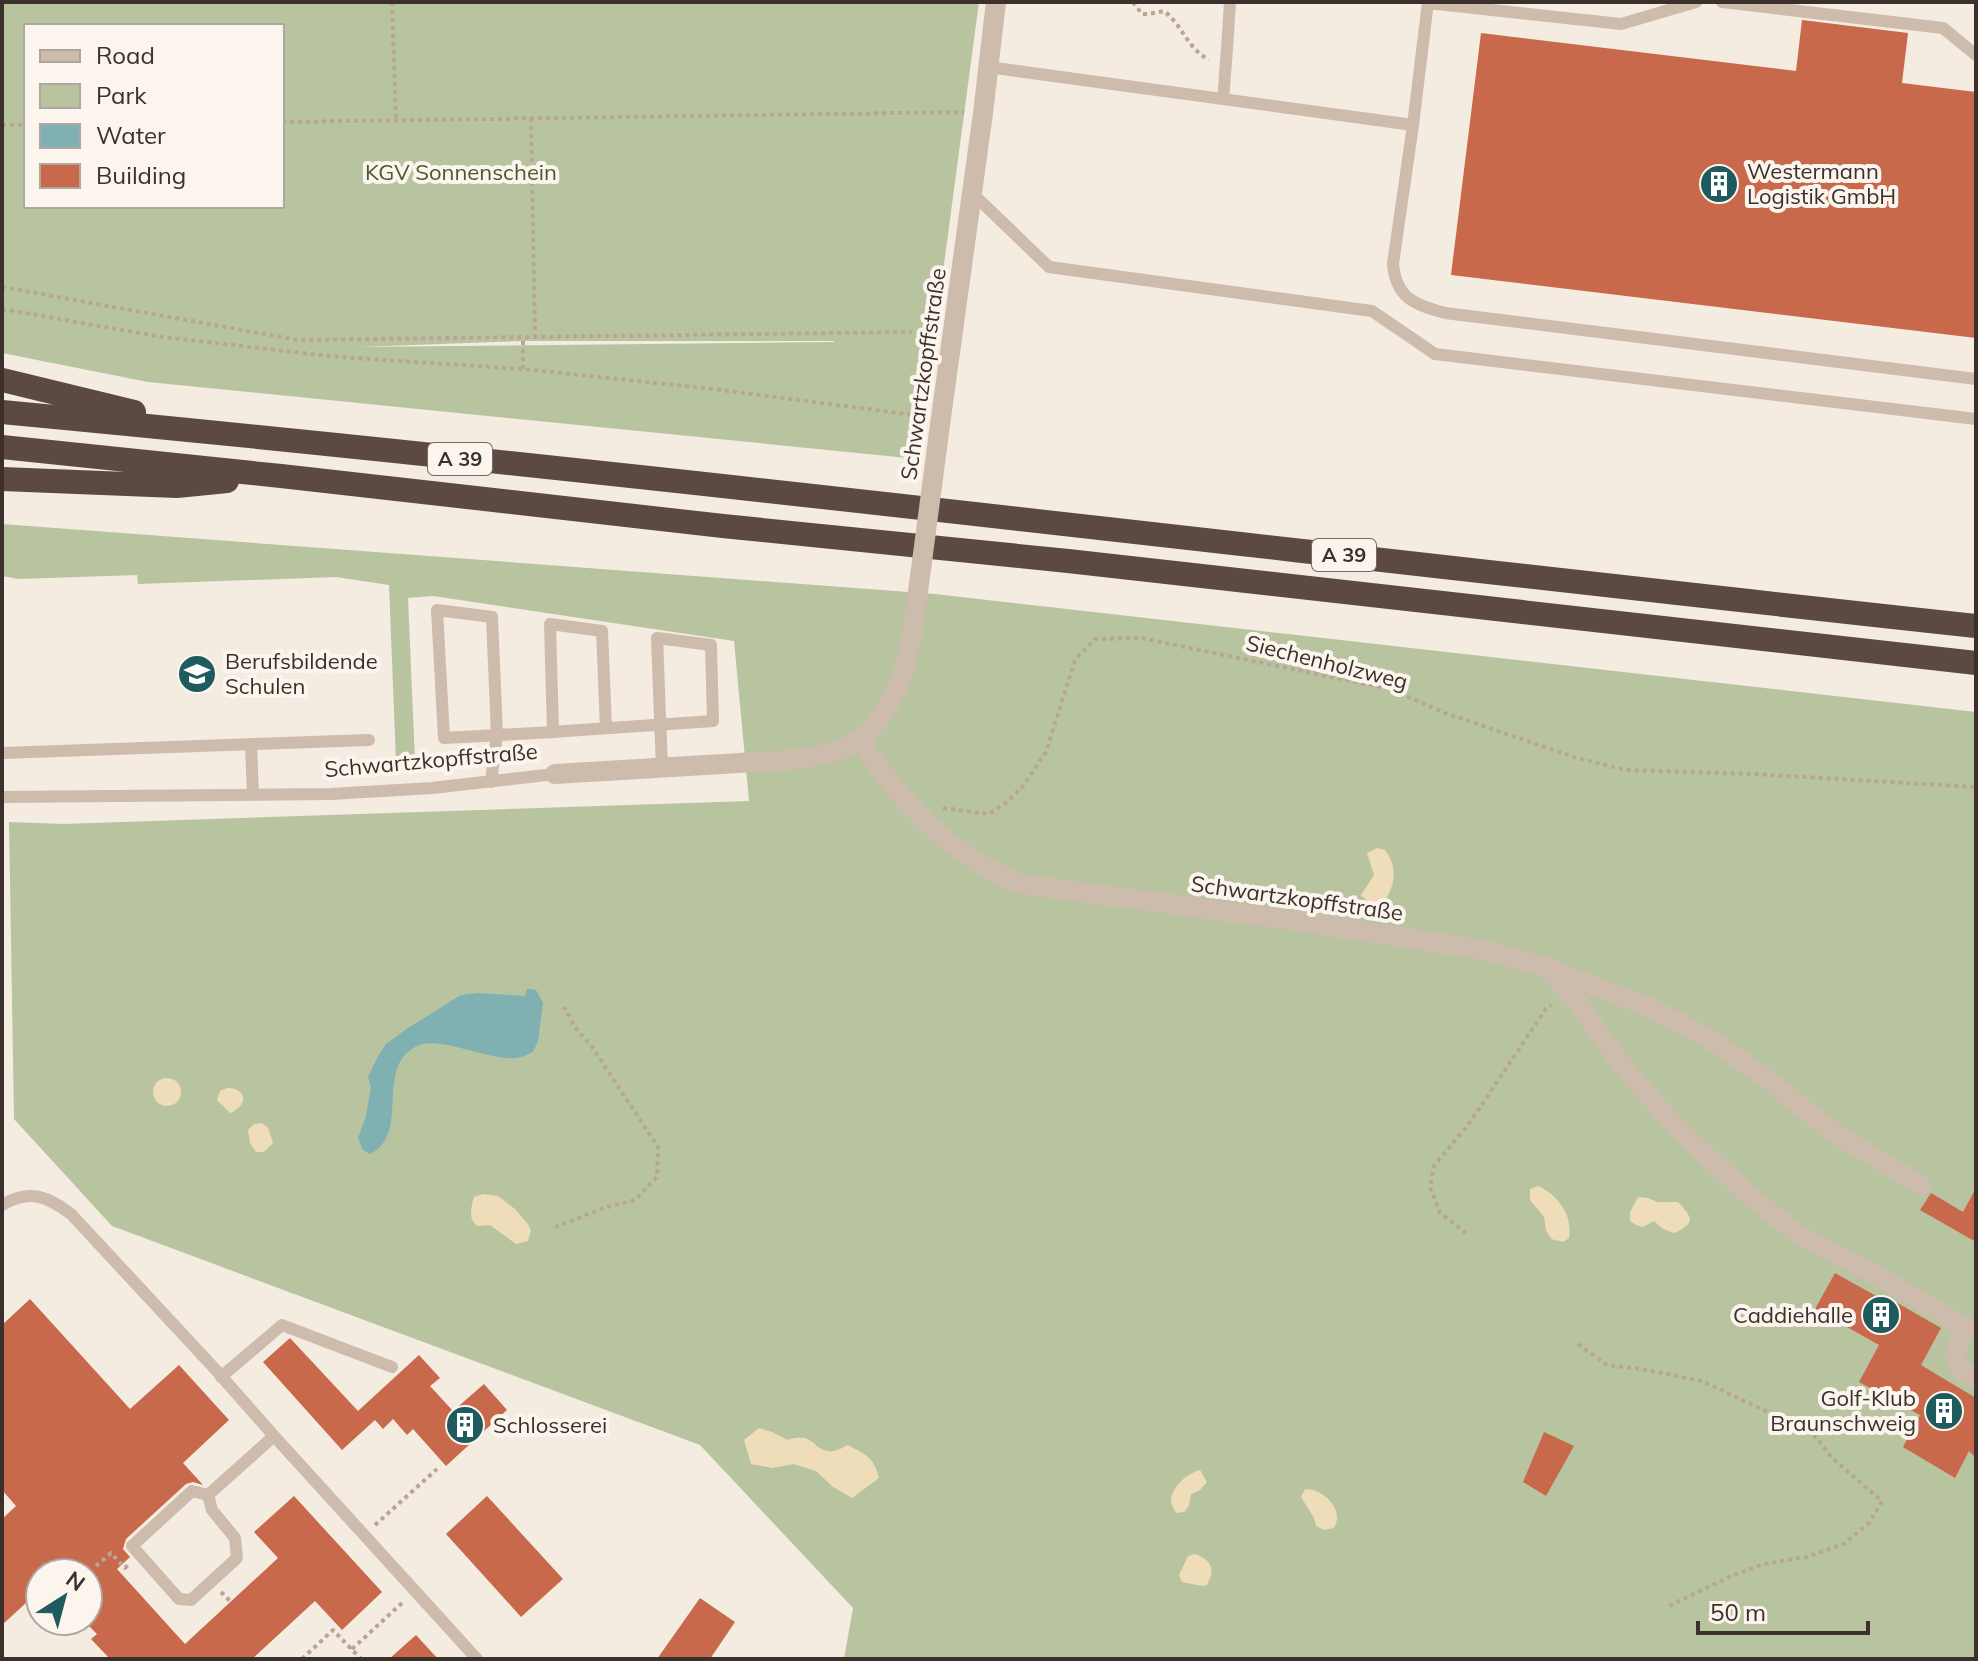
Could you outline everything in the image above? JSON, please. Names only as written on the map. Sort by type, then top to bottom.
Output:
[{"type":"highway","points":[[2,380],[210,431]]},
{"type":"highway","name":"A 39","points":[[2,412],[210,431],[1091,526],[1976,626]]},
{"type":"highway","name":"A 39","points":[[2,447],[1976,663]]},
{"type":"highway","points":[[2,479],[177,486],[281,476]]},
{"type":"street","name":"Schwartzkopffstraße","points":[[555,774],[802,758],[841,750],[860,739],[886,710],[908,659],[914,622],[996,2]]},
{"type":"street","name":"Schwartzkopffstraße","points":[[860,739],[892,786],[941,835],[996,874],[1021,884],[1485,950],[1545,967],[1648,1007],[1705,1036],[1766,1078],[1834,1133],[1921,1185]]},
{"type":"street","points":[[1545,967],[1575,999],[1621,1064],[1675,1126],[1751,1197],[1799,1235],[1969,1327],[1955,1357],[1962,1370],[1976,1380]]},
{"type":"lane","points":[[1223,99],[1230,2]]},
{"type":"lane","points":[[1696,2],[1621,24],[1428,2],[1393,264],[1394,279],[1403,294],[1420,306],[1445,313],[1976,379]]},
{"type":"lane","points":[[1722,2],[1943,28],[1976,55]]},
{"type":"lane","points":[[988,67],[1413,125]]},
{"type":"lane","points":[[971,192],[1049,267],[1372,311],[1435,354],[1976,419]]},
{"type":"lane","points":[[491,782],[497,735],[492,617],[437,610],[444,738],[497,735],[553,732],[661,725],[713,721],[711,645],[657,638],[661,725],[662,768]]},
{"type":"lane","points":[[553,732],[550,624],[602,631],[606,728]]},
{"type":"lane","points":[[2,753],[369,740]]},
{"type":"lane","points":[[251,744],[253,795]]},
{"type":"lane","name":"Schwartzkopffstraße","points":[[2,797],[331,794],[432,788],[555,774]]},
{"type":"lane","points":[[2,1205],[16,1197],[42,1197],[71,1214],[477,1659]]},
{"type":"lane","points":[[221,1377],[282,1325],[392,1367]]},
{"type":"lane","points":[[208,1495],[274,1436]]},
{"type":"lane","points":[[192,1491],[208,1495],[212,1510],[235,1538],[237,1558],[191,1600],[179,1599],[132,1546],[192,1491]]},
{"type":"path","points":[[392,2],[396,120]]},
{"type":"path","points":[[1133,2],[1142,14],[1164,11],[1178,22],[1181,33],[1191,47],[1209,61],[1220,56],[1226,47]]},
{"type":"path","points":[[284,122],[983,113]]},
{"type":"path","points":[[531,118],[535,337]]},
{"type":"path","points":[[2,125],[24,125]]},
{"type":"path","points":[[2,287],[298,340],[912,332]]},
{"type":"path","points":[[2,309],[162,337],[338,357],[523,369],[713,389],[941,422]]},
{"type":"path","points":[[523,337],[523,369]]},
{"type":"path","name":"Siechenholzweg","points":[[910,804],[989,814],[1007,802],[1023,786],[1046,752],[1075,660],[1095,639],[1141,638],[1390,689],[1445,713],[1577,758],[1626,770],[1976,787]]},
{"type":"path","points":[[1466,1233],[1440,1213],[1430,1187],[1434,1166],[1471,1121],[1547,1007],[1565,997],[1575,999]]},
{"type":"path","points":[[555,1227],[635,1200],[657,1177],[658,1147],[564,1007]]},
{"type":"path","points":[[1578,1344],[1607,1365],[1702,1381],[1793,1424],[1817,1438],[1831,1457],[1882,1501],[1869,1523],[1845,1543],[1807,1557],[1764,1564],[1667,1607]]},
{"type":"path","points":[[365,1535],[437,1469]]},
{"type":"path","points":[[104,1559],[111,1553],[125,1568],[139,1555]]},
{"type":"path","points":[[352,1649],[416,1590]]},
{"type":"path","points":[[302,1659],[333,1630],[361,1659]]},
{"type":"green space","name":"KGV Sonnenschein","points":[[2,2],[979,2],[918,459],[148,382],[2,353]],"holes":[[[523,341],[834,342],[358,347]]]},
{"type":"green space","points":[[2,524],[935,594],[1976,712],[1976,1659],[844,1659],[853,1608],[700,1445],[112,1226],[14,1119],[9,822],[64,824],[749,801],[734,641],[433,596],[408,598],[415,761],[396,762],[389,585],[336,577],[138,584],[137,575],[19,579],[2,576]]},
{"type":"sand","points":[[1377,848],[1385,850],[1390,857],[1394,872],[1388,895],[1379,909],[1361,895],[1374,875],[1367,853]]},
{"type":"sand","points":[[167,1078],[177,1082],[181,1092],[177,1102],[167,1106],[157,1102],[153,1092],[157,1082]]},
{"type":"sand","points":[[227,1088],[239,1091],[243,1098],[240,1106],[230,1113],[217,1100],[220,1091]]},
{"type":"sand","points":[[262,1123],[268,1128],[273,1143],[264,1152],[256,1152],[250,1143],[248,1130],[254,1124]]},
{"type":"sand","points":[[1538,1186],[1558,1200],[1566,1214],[1570,1230],[1569,1238],[1563,1242],[1551,1239],[1544,1217],[1530,1200],[1530,1189]]},
{"type":"sand","points":[[483,1194],[498,1196],[515,1209],[531,1231],[528,1241],[516,1244],[490,1225],[477,1226],[474,1223],[471,1216],[474,1197]]},
{"type":"sand","points":[[1638,1197],[1657,1202],[1678,1202],[1689,1216],[1689,1223],[1674,1233],[1654,1221],[1643,1227],[1636,1225],[1630,1221],[1630,1212]]},
{"type":"sand","points":[[759,1428],[788,1440],[804,1438],[827,1451],[836,1451],[848,1445],[868,1457],[875,1465],[879,1478],[852,1498],[833,1487],[816,1471],[794,1464],[772,1468],[751,1464],[744,1440]]},
{"type":"sand","points":[[1200,1470],[1207,1482],[1191,1494],[1189,1506],[1184,1512],[1176,1513],[1171,1502],[1174,1490],[1186,1477]]},
{"type":"sand","points":[[1305,1489],[1319,1492],[1330,1501],[1337,1514],[1334,1528],[1324,1530],[1316,1526],[1301,1497]]},
{"type":"sand","points":[[1195,1554],[1211,1566],[1207,1585],[1182,1582],[1179,1575],[1188,1556]]},
{"type":"water","points":[[527,989],[536,990],[543,1003],[538,1041],[533,1052],[505,1058],[438,1044],[417,1046],[404,1056],[397,1069],[389,1132],[382,1144],[370,1154],[363,1150],[358,1138],[371,1087],[368,1077],[386,1044],[461,995],[525,996]]},
{"type":"building","name":"Westermann Logistik GmbH","points":[[1802,20],[1908,33],[1902,83],[1976,92],[1976,338],[1451,275],[1481,33],[1796,71]]},
{"type":"building","points":[[1976,1188],[1976,1242],[1920,1210],[1931,1193],[1963,1212]]},
{"type":"building","points":[[1835,1273],[1885,1301],[1887,1297],[1941,1328],[1921,1365],[1976,1398],[1976,1458],[1969,1451],[1955,1478],[1903,1447],[1920,1415],[1859,1382],[1879,1345],[1815,1309]]},
{"type":"building","points":[[30,1299],[130,1409],[179,1365],[229,1420],[183,1463],[203,1485],[193,1482],[186,1484],[126,1539],[123,1549],[130,1557],[117,1569],[185,1644],[278,1558],[254,1532],[294,1496],[382,1592],[342,1630],[315,1601],[252,1659],[110,1659],[91,1639],[104,1637],[104,1557],[24,1557],[24,1605],[2,1625],[2,1519],[16,1506],[2,1490],[2,1325]]},
{"type":"building","points":[[290,1338],[358,1411],[419,1355],[440,1378],[430,1386],[453,1411],[484,1384],[507,1410],[446,1466],[413,1429],[407,1435],[393,1419],[383,1429],[375,1420],[342,1450],[263,1362]]},
{"type":"building","points":[[1544,1432],[1574,1446],[1546,1496],[1523,1482]]},
{"type":"building","points":[[487,1496],[563,1579],[521,1617],[446,1534]]},
{"type":"building","points":[[700,1598],[735,1622],[710,1659],[657,1659]]},
{"type":"building","points":[[416,1635],[438,1659],[389,1659]]},
{"type":"place","name":"Westermann Logistik GmbH","points":[[1719,184]]},
{"type":"place","name":"Berufsbildende Schulen","points":[[197,674]]},
{"type":"place","name":"Caddiehalle","points":[[1881,1315]]},
{"type":"place","name":"Golf-Klub Braunschweig","points":[[1944,1411]]},
{"type":"place","name":"Schlosserei","points":[[465,1425]]}]
